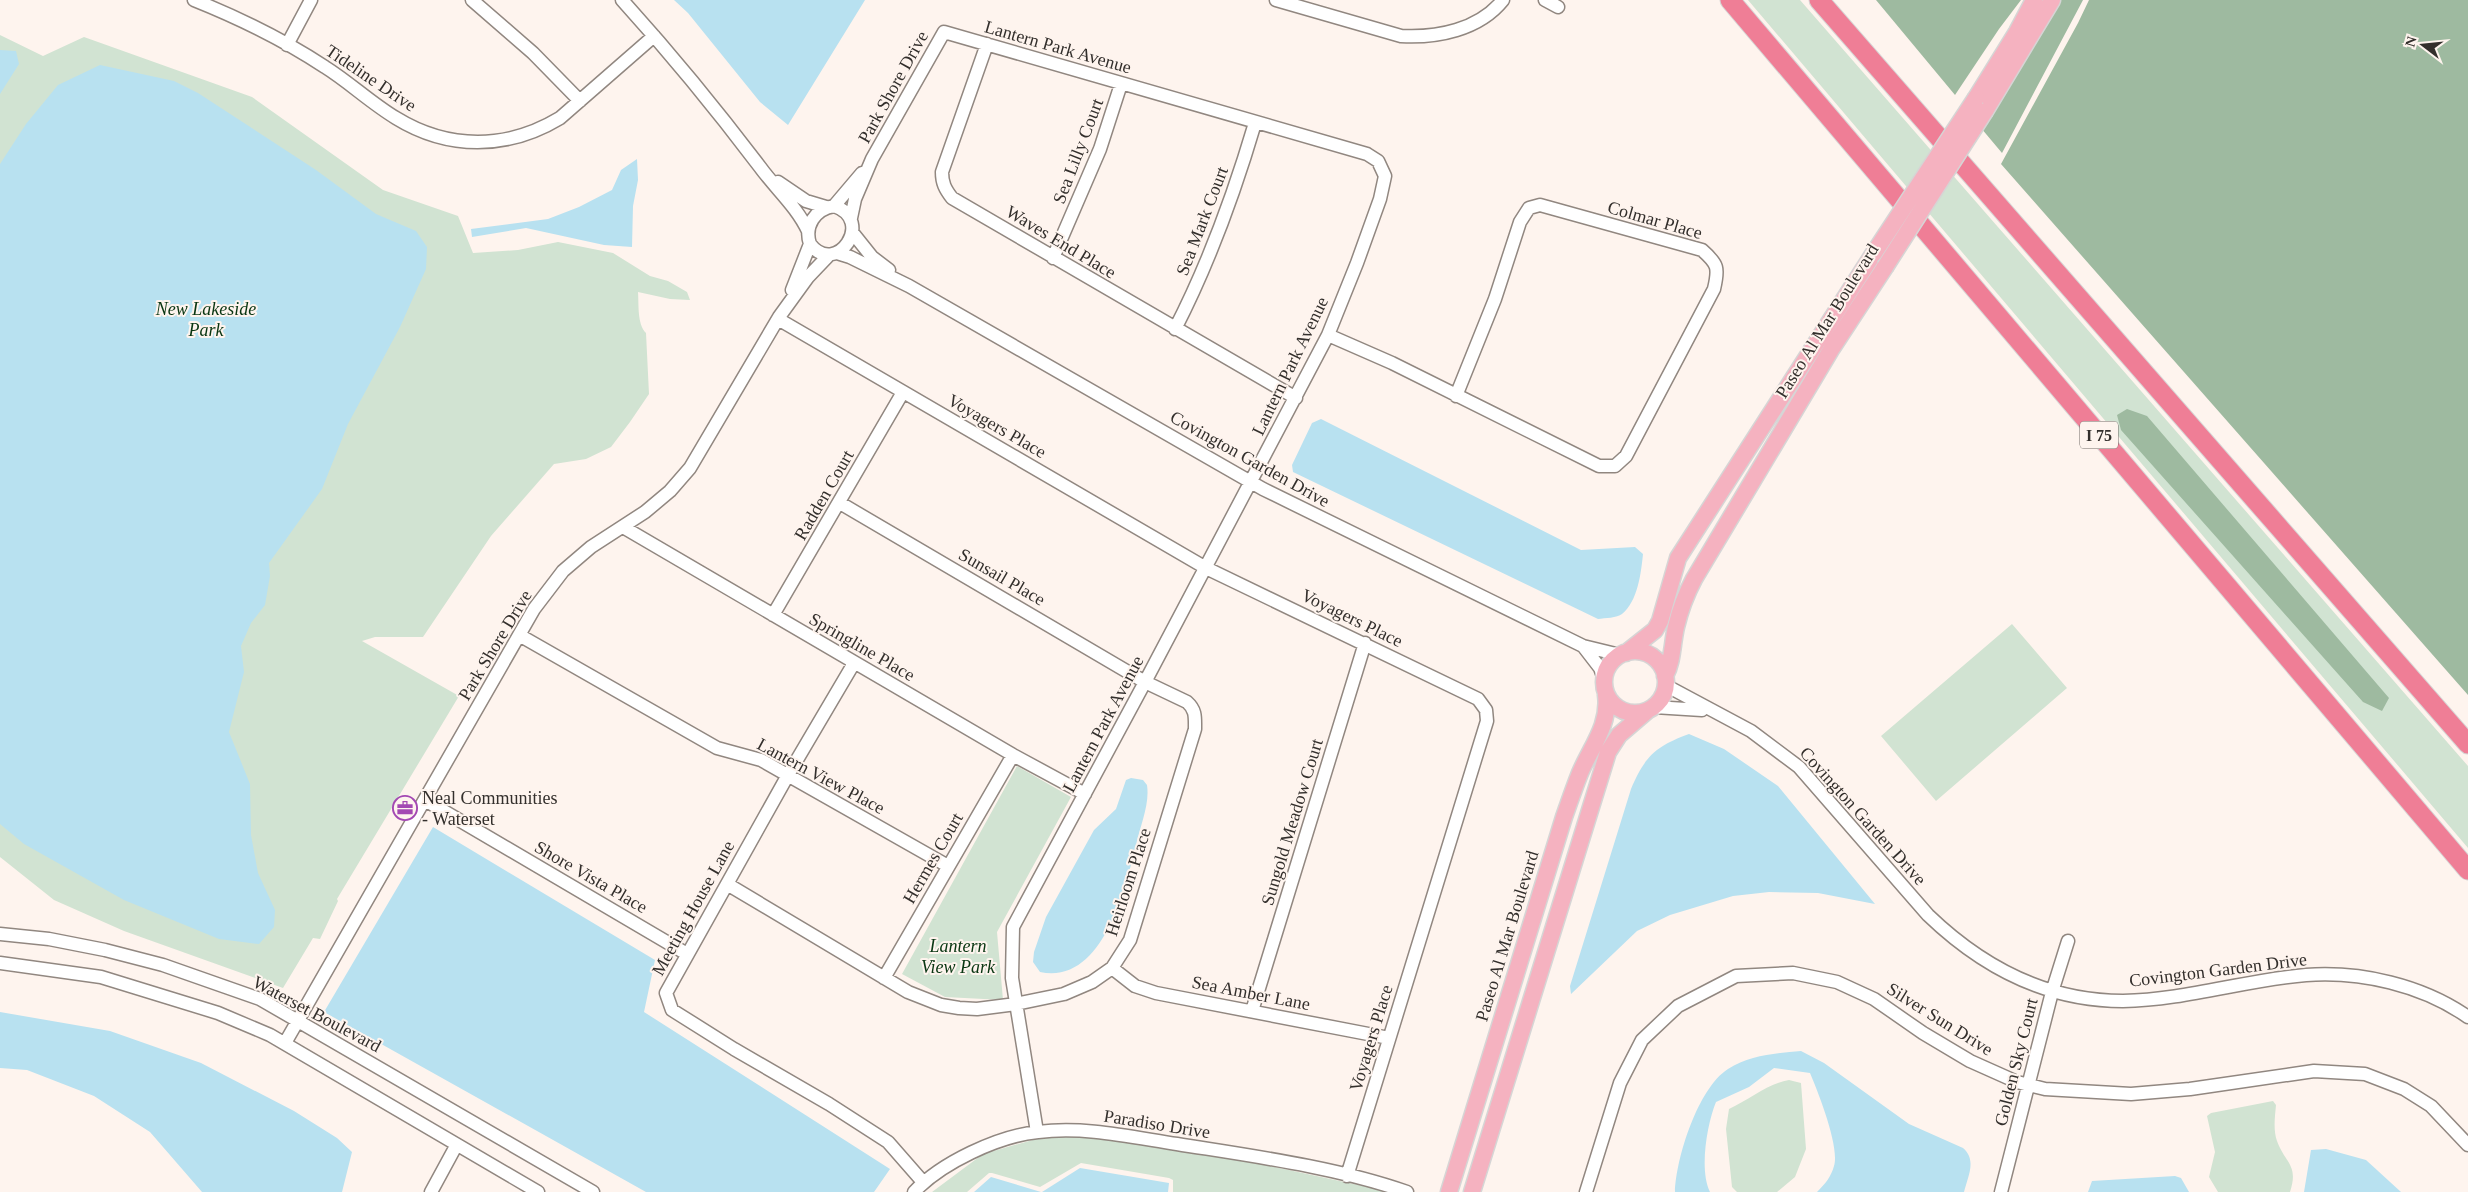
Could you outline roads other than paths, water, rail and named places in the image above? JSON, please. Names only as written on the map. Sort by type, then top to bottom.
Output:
[{"type":"highway","name":"I 75","points":[[1730,0],[2468,870]]},
{"type":"highway","points":[[1819,0],[2468,744]]},
{"type":"main road","name":"Paseo Al Mar Boulevard","points":[[1623,654],[1655,630],[1665,610],[1678,558],[1992,72],[2034,0]]},
{"type":"main road","name":"Paseo Al Mar Boulevard","points":[[1665,681],[1670,667],[1676,626],[1686,595],[1827,357],[1999,88],[2052,0]]},
{"type":"main road","points":[[1472,1192],[1608,752],[1618,734],[1650,709],[1660,701],[1665,681],[1661,667],[1650,656],[1636,652],[1623,654],[1609,665],[1605,687],[1615,706],[1623,711],[1633,713],[1650,709]]},
{"type":"main road","name":"Paseo Al Mar Boulevard","points":[[1449,1192],[1564,817],[1580,773],[1599,737],[1605,720],[1608,706],[1605,687]]},
{"type":"street","name":"Tideline Drive","points":[[194,0],[253,26],[287,44],[324,66],[411,127],[428,134],[463,143],[497,142],[529,133],[560,118],[654,36]]},
{"type":"street","points":[[287,44],[311,0]]},
{"type":"street","points":[[472,0],[533,52],[580,101]]},
{"type":"street","name":"Covington Garden Drive","points":[[622,0],[713,104],[762,170],[800,215],[809,238],[819,252],[850,257],[909,286],[1251,482],[1583,646],[1623,654]]},
{"type":"street","points":[[1276,0],[1401,36],[1422,37],[1448,33],[1474,22],[1498,6],[1503,0]]},
{"type":"street","points":[[1545,0],[1558,7]]},
{"type":"street","name":"Lantern Park Avenue","points":[[944,32],[1367,154],[1378,160],[1385,176],[1380,199],[1328,335],[1206,568],[1013,926],[1012,978],[1036,1132]]},
{"type":"street","name":"Park Shore Drive","points":[[851,218],[855,199],[872,160],[944,32]]},
{"type":"street","name":"Waves End Place","points":[[987,44],[946,159],[942,181],[952,198],[1296,398]]},
{"type":"street","name":"Sea Lilly Court","points":[[1053,258],[1100,149],[1121,84]]},
{"type":"street","name":"Sea Mark Court","points":[[1175,329],[1215,242],[1235,190],[1255,123]]},
{"type":"street","name":"Park Shore Drive","points":[[830,206],[872,160]]},
{"type":"street","name":"Covington Garden Drive","points":[[762,170],[806,201],[845,211],[851,218]]},
{"type":"street","name":"Colmar Place","points":[[1328,335],[1392,363],[1456,396],[1599,466],[1615,466],[1626,456],[1714,289],[1718,272],[1714,261],[1702,250],[1540,205],[1529,208],[1520,222],[1496,298],[1456,396]]},
{"type":"street","points":[[809,238],[814,217],[830,206]]},
{"type":"street","points":[[833,254],[847,244],[852,232],[851,218]]},
{"type":"street","name":"Covington Garden Drive","points":[[852,232],[872,257],[909,286]]},
{"type":"street","name":"Park Shore Drive","points":[[782,314],[805,262],[809,238]]},
{"type":"street","name":"Park Shore Drive","points":[[284,1043],[534,609],[563,571],[591,547],[645,512],[670,492],[690,468],[782,314],[808,277],[833,254]]},
{"type":"street","name":"Voyagers Place","points":[[782,314],[903,392],[1206,568],[1478,699],[1486,710],[1487,721],[1347,1176]]},
{"type":"street","name":"Radden Court","points":[[773,615],[903,392]]},
{"type":"street","name":"Sunsail Place","points":[[840,503],[1145,682]]},
{"type":"street","name":"Springline Place","points":[[622,527],[1013,755],[1085,794]]},
{"type":"street","name":"Lantern View Place","points":[[519,635],[717,748],[761,760],[948,866]]},
{"type":"street","name":"Sungold Meadow Court","points":[[1252,1011],[1365,643]]},
{"type":"street","name":"Covington Garden Drive","points":[[1583,646],[1600,668],[1605,687]]},
{"type":"street","name":"Meeting House Lane","points":[[854,663],[788,774],[666,993],[672,1010],[734,1049],[829,1104],[888,1142],[923,1182]]},
{"type":"street","name":"Covington Garden Drive","points":[[1665,681],[1712,712],[1751,731],[1799,767],[1928,915],[1962,946],[2005,973],[2052,992],[2106,1000],[2153,999],[2306,975],[2336,975],[2384,981],[2404,987],[2435,998],[2468,1017]]},
{"type":"street","name":"Heirloom Place","points":[[726,884],[908,992],[941,1005],[977,1009],[1016,1004],[1064,994],[1092,982],[1112,968],[1130,940],[1195,729],[1196,714],[1193,707],[1187,702],[1145,682]]},
{"type":"street","name":"Covington Garden Drive","points":[[1650,709],[1712,712]]},
{"type":"street","name":"Hermes Court","points":[[884,978],[1013,755]]},
{"type":"street","name":"Shore Vista Place","points":[[424,800],[687,954]]},
{"type":"street","name":"Waterset Boulevard","points":[[0,934],[49,939],[163,965],[260,999],[593,1192]]},
{"type":"street","name":"Golden Sky Court","points":[[2001,1192],[2052,992],[2068,941]]},
{"type":"street","points":[[0,963],[101,977],[218,1013],[284,1043],[456,1146],[538,1192]]},
{"type":"street","name":"Sea Amber Lane","points":[[1112,968],[1135,986],[1156,993],[1389,1038]]},
{"type":"street","name":"Silver Sun Drive","points":[[1586,1192],[1620,1083],[1642,1040],[1678,1006],[1736,976],[1793,973],[1837,982],[1874,998],[1923,1033],[1970,1062],[2029,1085],[2045,1089],[2131,1094],[2190,1089],[2314,1071],[2365,1074],[2404,1089],[2431,1106],[2468,1145]]},
{"type":"street","name":"Paradiso Drive","points":[[914,1192],[923,1182],[973,1151],[1036,1132],[1086,1130],[1243,1154],[1378,1182],[1407,1192]]},
{"type":"street","points":[[430,1192],[456,1146]]},
{"type":"water","points":[[674,0],[865,0],[788,125],[760,102],[688,13]]},
{"type":"water","points":[[0,50],[16,51],[19,64],[0,94]]},
{"type":"water","name":"New Lakeside Park","points":[[100,65],[174,81],[198,93],[316,170],[376,214],[416,231],[427,247],[426,269],[400,327],[348,424],[322,489],[269,563],[270,576],[265,605],[251,623],[241,646],[244,672],[229,732],[250,784],[251,835],[258,873],[275,910],[274,927],[259,944],[219,939],[124,900],[24,844],[0,824],[0,164],[26,124],[58,85]]},
{"type":"water","points":[[637,159],[638,180],[633,206],[632,247],[604,245],[526,228],[472,237],[471,229],[548,219],[579,207],[612,190],[621,170]]},
{"type":"water","points":[[1321,419],[1581,550],[1635,547],[1643,554],[1638,586],[1632,602],[1620,615],[1598,619],[1293,472],[1292,465],[1312,423]]},
{"type":"water","points":[[1689,734],[1724,749],[1778,786],[1875,904],[1818,893],[1769,892],[1733,896],[1670,915],[1637,931],[1571,994],[1570,986],[1631,789],[1641,768],[1653,754],[1668,743]]},
{"type":"water","points":[[1131,778],[1143,780],[1147,785],[1147,800],[1125,885],[1108,930],[1095,949],[1080,964],[1062,972],[1040,972],[1033,962],[1034,952],[1046,917],[1094,830],[1116,809],[1126,780]]},
{"type":"water","points":[[433,827],[655,960],[644,1012],[890,1169],[874,1192],[646,1192],[324,1012]]},
{"type":"water","points":[[0,1012],[110,1031],[201,1063],[294,1111],[337,1138],[352,1152],[342,1192],[202,1192],[150,1132],[94,1096],[27,1070],[0,1068]]},
{"type":"water","points":[[1801,1051],[1824,1063],[1909,1124],[1963,1148],[1971,1163],[1964,1192],[1817,1192],[1831,1174],[1835,1157],[1831,1133],[1823,1106],[1810,1073],[1774,1068],[1749,1087],[1716,1102],[1707,1134],[1705,1160],[1705,1172],[1710,1192],[1675,1192],[1679,1161],[1684,1143],[1698,1107],[1717,1078],[1736,1064],[1754,1058]]},
{"type":"water","points":[[2326,1149],[2366,1160],[2401,1192],[2304,1192],[2311,1150]]},
{"type":"water","points":[[1080,1168],[1169,1183],[1168,1192],[1042,1192]]},
{"type":"water","points":[[2175,1176],[2181,1178],[2189,1192],[2088,1192],[2092,1181]]},
{"type":"water","points":[[991,1177],[1041,1192],[974,1192]]},
{"type":"place","name":"Neal Communities - Waterset","points":[[405,808]]},
{"type":"park label","name":"Lantern View Park","points":[[958,956]]}]
